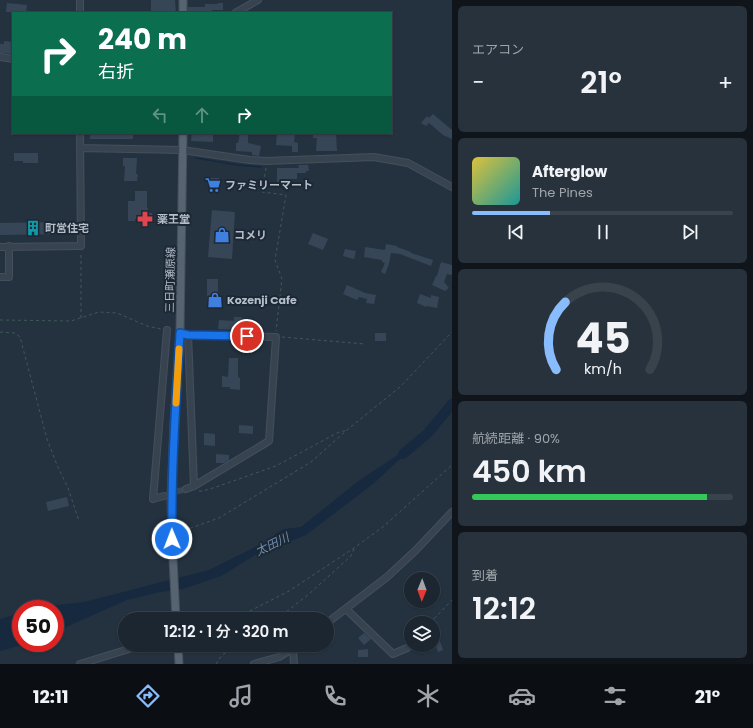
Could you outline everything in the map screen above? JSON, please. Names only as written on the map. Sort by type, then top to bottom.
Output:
[{"type":"main road","points":[[183,0],[183,12]]},
{"type":"main road","name":"三日町瀬原線","points":[[176,612],[172,539],[172,498],[174,423],[180,333],[183,134]]},
{"type":"main road","points":[[178,652],[179,664]]},
{"type":"street","points":[[80,0],[80,12]]},
{"type":"street","points":[[237,12],[258,0]]},
{"type":"street","points":[[0,57],[12,59]]},
{"type":"street","points":[[0,247],[81,246],[80,134]]},
{"type":"street","points":[[80,148],[182,150],[266,161],[374,157],[408,163],[452,187]]},
{"type":"street","points":[[0,277],[10,277],[9,246]]},
{"type":"street","points":[[164,496],[153,499],[167,330]]},
{"type":"street","points":[[180,333],[188,335],[276,337],[269,441],[194,486],[186,488]]},
{"type":"street","points":[[188,335],[194,486]]},
{"type":"street","points":[[334,618],[387,577],[416,550],[452,512]]},
{"type":"street","points":[[346,609],[393,654],[404,649]]},
{"type":"street","points":[[80,664],[119,652]]},
{"type":"street","points":[[254,664],[279,657],[288,652]]},
{"type":"street","points":[[294,664],[295,652]]},
{"type":"path","points":[[266,161],[262,192],[286,195],[275,260],[282,279],[276,337],[365,344]]},
{"type":"path","points":[[81,246],[81,318]]},
{"type":"path","points":[[0,320],[71,321],[99,312],[117,313],[147,326],[167,330]]},
{"type":"path","points":[[0,332],[15,333],[20,337],[47,439],[68,488],[79,521]]},
{"type":"path","points":[[175,530],[191,528],[219,518],[311,462],[347,430],[400,387],[452,332]]},
{"type":"path","points":[[194,486],[197,491],[203,491],[276,466],[337,433],[347,430]]},
{"type":"path","points":[[246,612],[289,591],[354,548],[384,526],[452,465]]},
{"type":"path","points":[[286,612],[309,594],[351,556],[354,548]]},
{"type":"path","points":[[437,616],[452,600]]},
{"type":"path","points":[[216,664],[222,655],[227,652]]},
{"type":"water","points":[[418,442],[373,484],[306,535],[257,554],[221,576],[183,589],[160,592],[127,600],[64,628],[64,604],[84,602],[209,570],[274,538],[275,534],[284,529],[301,527],[361,479]]},
{"type":"water","points":[[12,616],[12,648],[0,651],[0,619]]},
{"type":"building","points":[[151,0],[175,0],[176,12],[151,12]]},
{"type":"building","points":[[7,3],[27,5],[26,12],[6,12]]},
{"type":"building","points":[[223,3],[223,10],[212,10],[212,12],[188,12],[188,7],[205,7],[205,4]]},
{"type":"building","points":[[4,41],[12,42],[12,54],[0,53],[0,44],[4,44]]},
{"type":"building","points":[[433,114],[452,130],[452,139],[443,135],[429,123],[426,126],[421,123],[427,116],[429,118]]},
{"type":"building","points":[[90,134],[133,134],[133,139],[90,139]]},
{"type":"building","points":[[192,134],[213,134],[213,142],[191,141]]},
{"type":"building","points":[[240,134],[248,134],[248,143],[261,146],[259,156],[252,155],[252,152],[236,151],[236,143],[238,143]]},
{"type":"building","points":[[277,134],[295,134],[294,142],[298,143],[298,152],[292,152],[292,146],[276,145]]},
{"type":"building","points":[[313,134],[336,134],[337,151],[316,151],[317,138],[313,138]]},
{"type":"building","points":[[14,153],[38,153],[38,163],[23,163],[23,161],[14,161]]},
{"type":"building","points":[[123,158],[137,158],[137,181],[124,181],[125,166],[123,166]]},
{"type":"building","points":[[298,165],[308,165],[309,171],[306,171],[306,173],[297,173],[297,179],[286,179],[286,184],[277,183],[277,168],[299,168]]},
{"type":"building","points":[[209,178],[219,178],[219,191],[210,192]]},
{"type":"building","points":[[135,191],[147,191],[147,208],[148,213],[152,213],[152,219],[135,219],[135,221],[128,221],[128,201],[135,201]]},
{"type":"building","points":[[212,210],[235,212],[232,259],[208,257]]},
{"type":"building","name":"町営住宅","points":[[66,222],[66,234],[0,235],[0,223]]},
{"type":"building","points":[[313,233],[328,239],[323,250],[308,244]]},
{"type":"building","points":[[386,244],[397,246],[411,253],[433,260],[431,266],[400,254],[391,253],[385,274],[381,272],[385,263],[382,262],[382,260],[364,257],[365,247],[385,250]]},
{"type":"building","points":[[345,249],[356,251],[354,259],[343,256]]},
{"type":"building","points":[[441,262],[452,265],[452,275],[447,274],[444,282],[449,288],[445,291],[432,285],[437,276]]},
{"type":"building","points":[[207,279],[218,279],[218,305],[207,305]]},
{"type":"building","points":[[347,285],[365,293],[376,295],[374,304],[366,303],[367,299],[359,297],[357,300],[343,294]]},
{"type":"building","points":[[420,294],[431,298],[431,295],[439,297],[437,308],[426,307],[417,303]]},
{"type":"building","points":[[234,317],[242,317],[241,330],[218,329],[219,320],[234,321]]},
{"type":"building","points":[[375,333],[386,333],[386,341],[375,341]]},
{"type":"building","points":[[229,358],[238,358],[240,390],[230,389],[230,387],[222,387],[222,376],[228,377]]},
{"type":"building","points":[[239,425],[253,426],[253,434],[239,433]]},
{"type":"building","points":[[204,433],[215,434],[215,446],[204,445]]},
{"type":"building","points":[[216,454],[229,455],[229,460],[224,463],[216,463]]},
{"type":"building","points":[[67,497],[69,506],[48,511],[46,502]]},
{"type":"building","points":[[364,633],[371,639],[364,645],[358,638]]},
{"type":"building","points":[[440,642],[443,650],[440,651]]},
{"type":"building","points":[[368,649],[368,657],[358,657],[358,650]]},
{"type":"waterway","points":[[196,158],[237,165],[261,167]]},
{"type":"waterway","name":"太田川","points":[[403,454],[428,433],[452,404]]},
{"type":"tunnel","points":[[168,494],[186,489]]},
{"type":"slow traffic","points":[[176,403],[179,349]]},
{"type":"place","name":"ファミリーマート","points":[[213,185]]},
{"type":"place","name":"薬王堂","points":[[145,219]]},
{"type":"place","name":"町営住宅","points":[[33,228]]},
{"type":"place","name":"コメリ","points":[[222,235]]},
{"type":"place","name":"Kozenji Cafe","points":[[215,300]]},
{"type":"route","points":[[172,539],[174,423],[180,333],[188,335],[247,336]]}]
